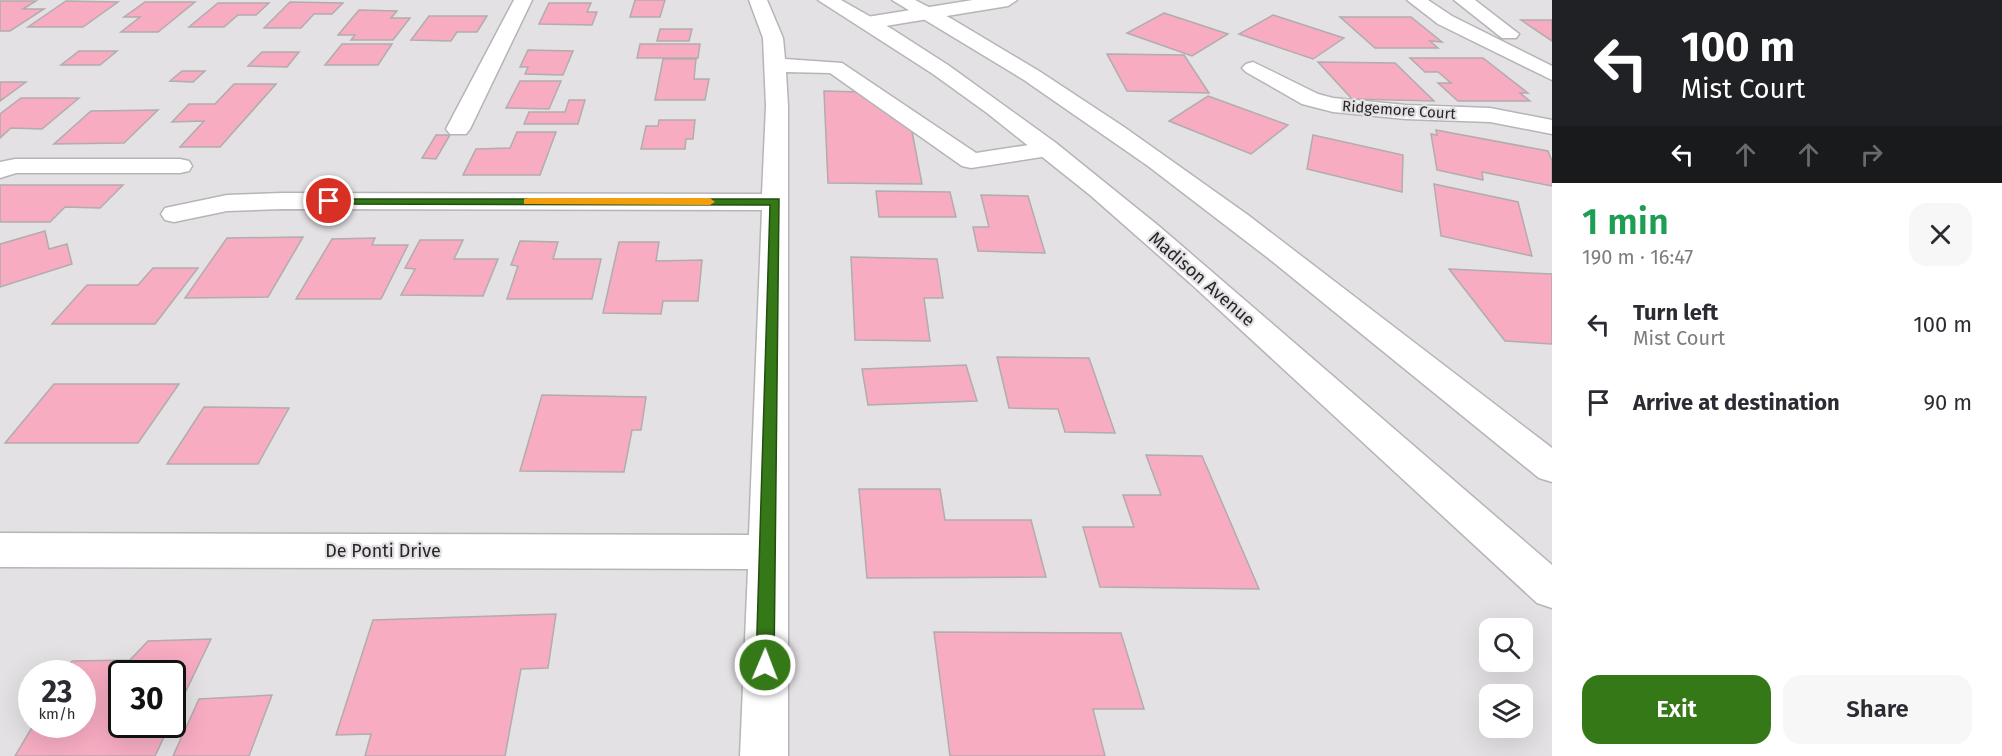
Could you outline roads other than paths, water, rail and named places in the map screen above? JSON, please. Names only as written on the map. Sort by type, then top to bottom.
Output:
[{"type":"street","points":[[458,129],[523,0]]},
{"type":"street","points":[[758,0],[774,51],[777,106],[766,552],[764,756]]},
{"type":"street","name":"Madison Avenue","points":[[827,0],[867,23],[994,108],[1048,149],[1192,269],[1552,590]]},
{"type":"street","points":[[867,23],[912,6],[1008,0]]},
{"type":"street","points":[[1416,0],[1445,20],[1550,71]]},
{"type":"street","points":[[1463,0],[1536,54],[1550,71]]},
{"type":"street","points":[[912,6],[1072,103],[1174,173],[1552,468]]},
{"type":"street","points":[[774,51],[835,67],[971,161],[1048,149]]},
{"type":"street","name":"Ridgemore Court","points":[[1253,68],[1310,99],[1333,105],[1383,111],[1490,116],[1552,128]]},
{"type":"street","points":[[0,170],[15,166],[180,166]]},
{"type":"street","points":[[174,214],[227,203],[282,201],[775,202]]},
{"type":"street","name":"De Ponti Drive","points":[[0,550],[766,552]]}]
